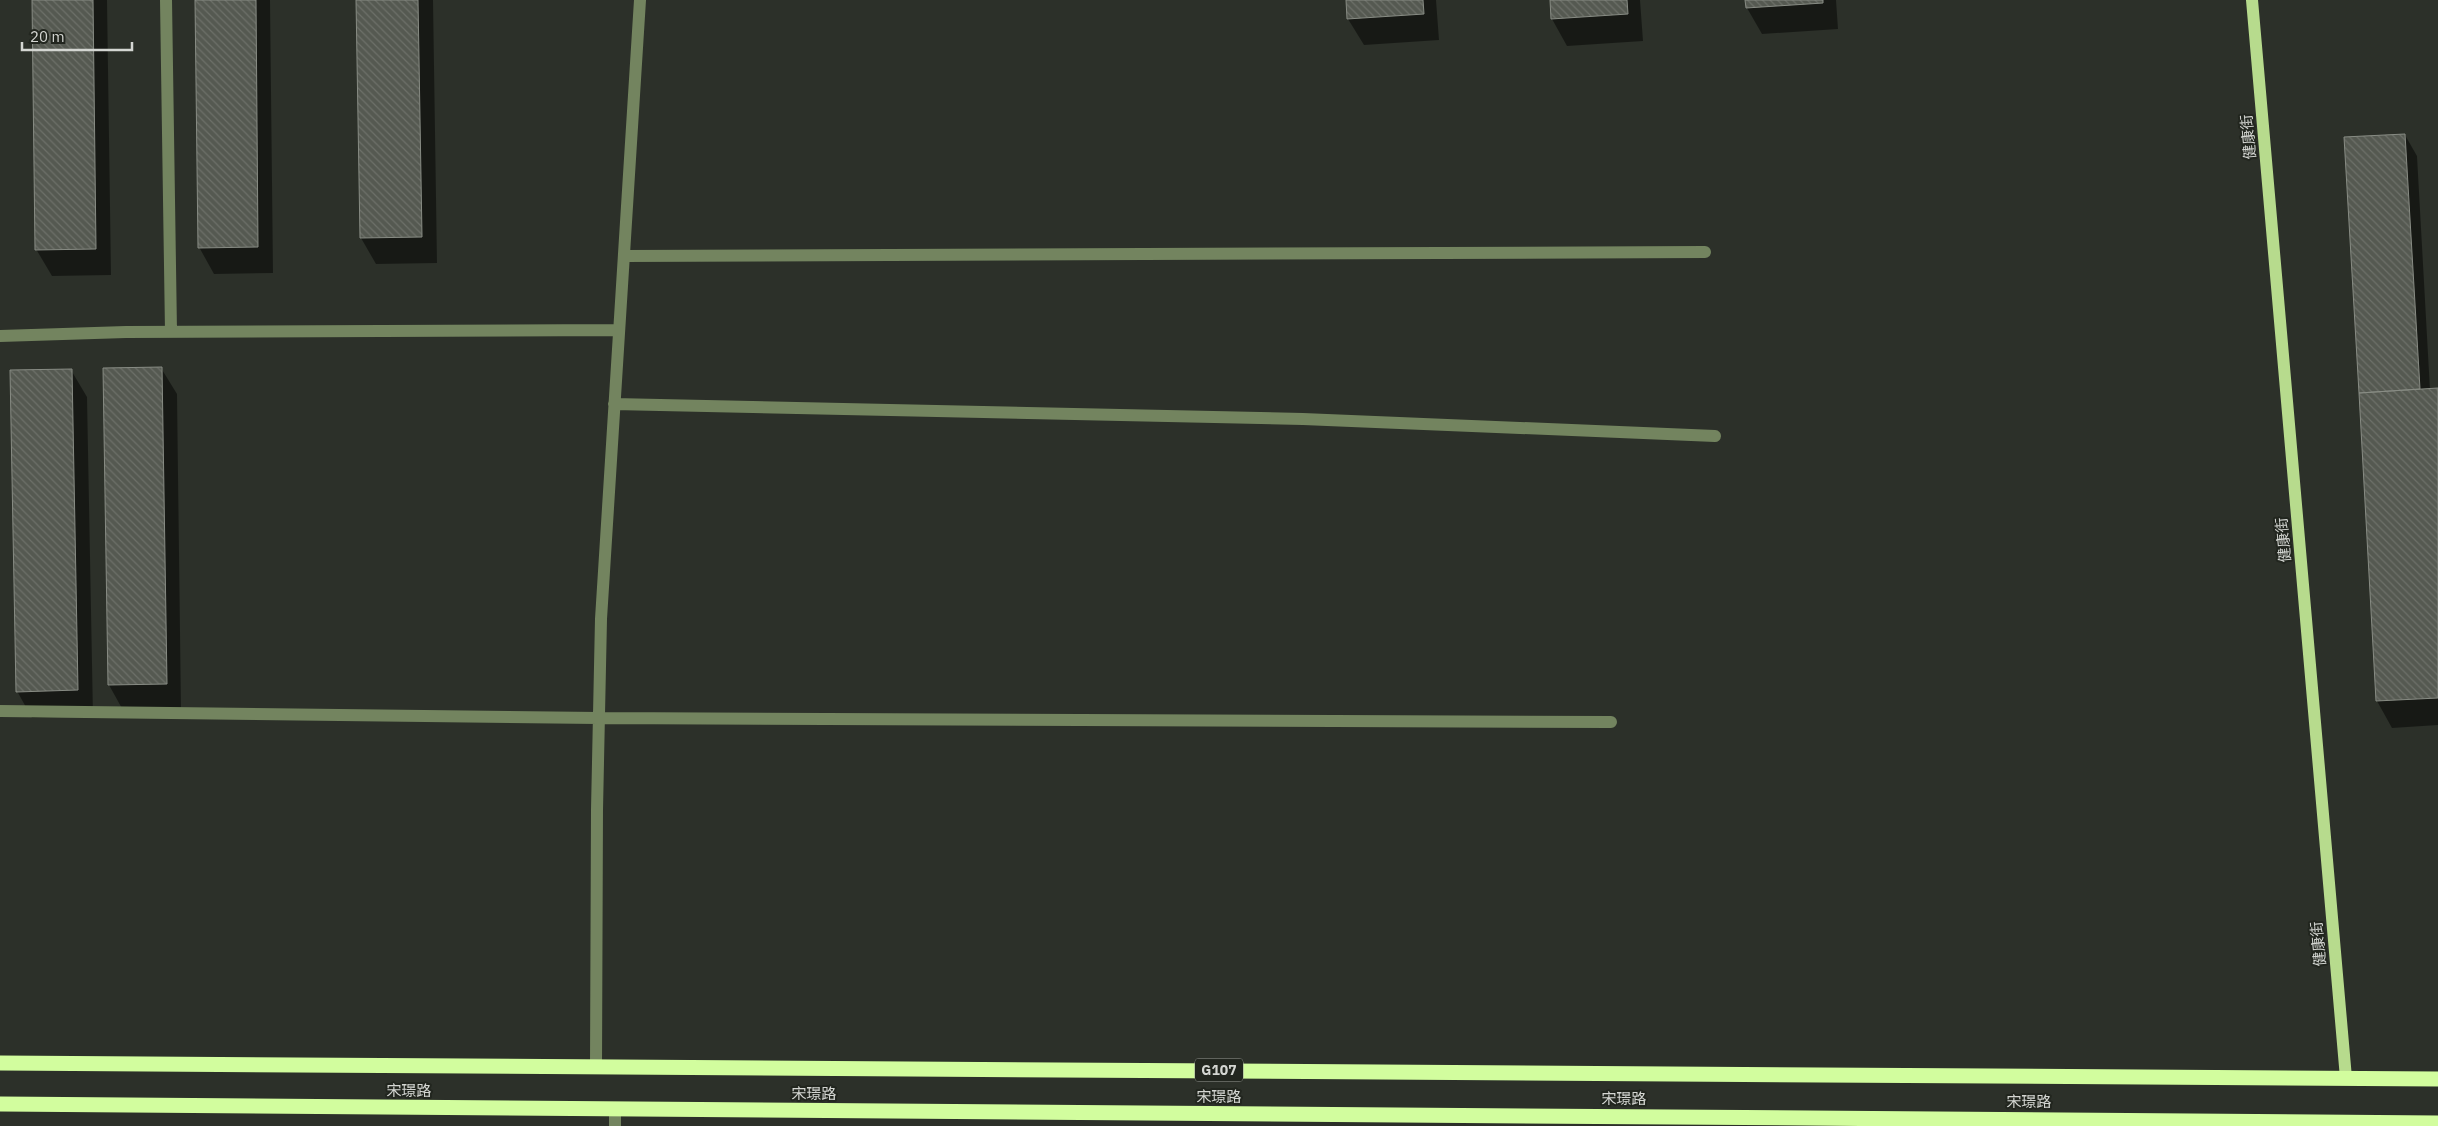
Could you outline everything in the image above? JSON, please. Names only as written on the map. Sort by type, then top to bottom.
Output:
[{"type":"highway","name":"宋璟路","points":[[0,1063],[2438,1079]]},
{"type":"highway","name":"宋璟路","points":[[0,1104],[615,1109],[1266,1120],[2347,1124],[2438,1122]]},
{"type":"main road","name":"健康街","points":[[2252,0],[2346,1078]]},
{"type":"street","points":[[166,0],[171,332]]},
{"type":"street","points":[[596,1066],[600,619],[640,0]]},
{"type":"street","points":[[624,256],[1706,252]]},
{"type":"street","points":[[0,336],[171,332],[619,330]]},
{"type":"street","points":[[614,404],[1303,419],[1715,436]]},
{"type":"street","points":[[0,711],[598,718],[1611,722]]},
{"type":"street","points":[[615,1109],[615,1126]]},
{"type":"building","points":[[32,0],[93,0],[96,249],[35,250]]},
{"type":"building","points":[[195,0],[256,0],[258,247],[198,248]]},
{"type":"building","points":[[356,0],[418,0],[422,237],[360,238]]},
{"type":"building","points":[[1346,0],[1423,0],[1424,14],[1347,19]]},
{"type":"building","points":[[1550,0],[1627,0],[1628,14],[1551,19]]},
{"type":"building","points":[[1745,0],[1823,0],[1823,3],[1746,8]]},
{"type":"building","points":[[2405,134],[2420,389],[2359,393],[2344,137]]},
{"type":"building","points":[[162,367],[167,684],[108,685],[103,368]]},
{"type":"building","points":[[72,369],[78,690],[16,692],[10,370]]},
{"type":"building","points":[[2438,388],[2438,698],[2376,701],[2359,393]]}]
